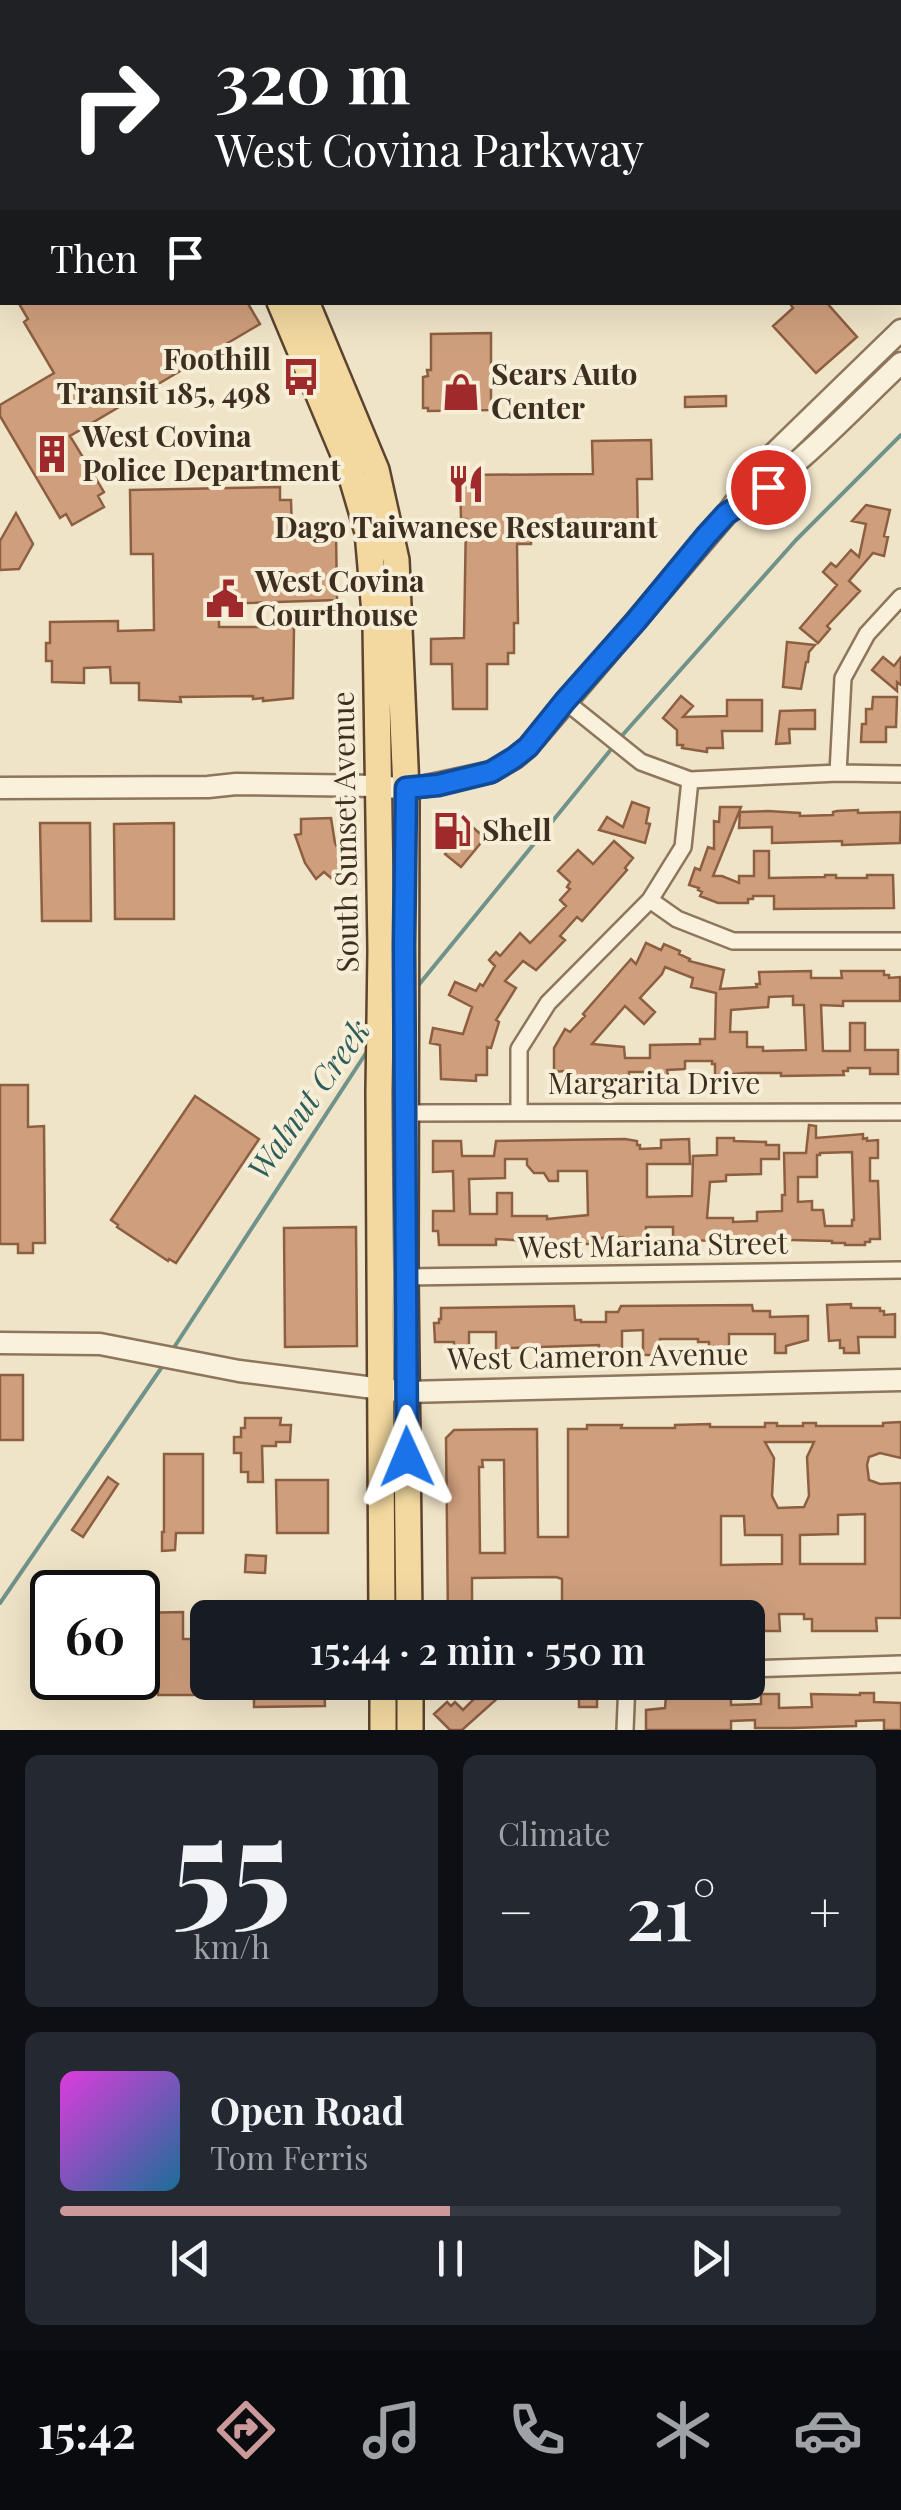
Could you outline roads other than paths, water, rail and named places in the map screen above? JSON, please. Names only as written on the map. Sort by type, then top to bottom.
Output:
[{"type":"main road","name":"South Sunset Avenue","points":[[281,305],[348,464],[368,532],[376,624],[379,786],[407,1114],[405,1277],[394,1390],[383,1600]]},
{"type":"main road","name":"South Sunset Avenue","points":[[307,305],[376,470],[396,560],[406,788],[378,1092],[408,1600]]},
{"type":"main road","points":[[383,1700],[383,1730]]},
{"type":"main road","points":[[410,1700],[410,1730]]},
{"type":"street","points":[[0,788],[236,784],[406,788],[491,772],[528,747],[766,462],[901,330]]},
{"type":"street","points":[[808,452],[813,430],[888,357],[883,348]]},
{"type":"street","points":[[726,514],[768,487],[901,362]]},
{"type":"street","points":[[746,502],[763,480],[766,462]]},
{"type":"street","points":[[838,773],[844,678],[867,634],[901,598]]},
{"type":"street","points":[[565,701],[641,762],[690,780],[901,774]]},
{"type":"street","points":[[519,1112],[519,1049],[548,1003],[650,900],[683,847],[690,780]]},
{"type":"street","points":[[650,900],[676,920],[733,941],[901,941]]},
{"type":"street","name":"Margarita Drive","points":[[407,1114],[901,1112]]},
{"type":"street","name":"West Mariana Street","points":[[405,1277],[901,1270]]},
{"type":"street","name":"West Cameron Avenue","points":[[0,1344],[100,1344],[238,1372],[394,1390],[901,1380]]},
{"type":"street","points":[[765,1668],[901,1664]]},
{"type":"street","points":[[625,1730],[626,1700]]},
{"type":"waterway","name":"Walnut Creek","points":[[619,739],[796,540],[901,435]]},
{"type":"waterway","name":"Walnut Creek","points":[[417,987],[613,747]]},
{"type":"waterway","name":"Walnut Creek","points":[[171,1352],[368,1050]]},
{"type":"waterway","name":"Walnut Creek","points":[[0,1603],[164,1364]]},
{"type":"place","name":"Foothill Transit 185, 498","points":[[301,377]]},
{"type":"place","name":"Sears Auto Center","points":[[461,392]]},
{"type":"place","name":"West Covina Police Department","points":[[52,454]]},
{"type":"place","name":"Dago Taiwanese Restaurant","points":[[466,484]]},
{"type":"place","name":"West Covina Courthouse","points":[[225,599]]},
{"type":"place","name":"Shell","points":[[452,831]]}]
